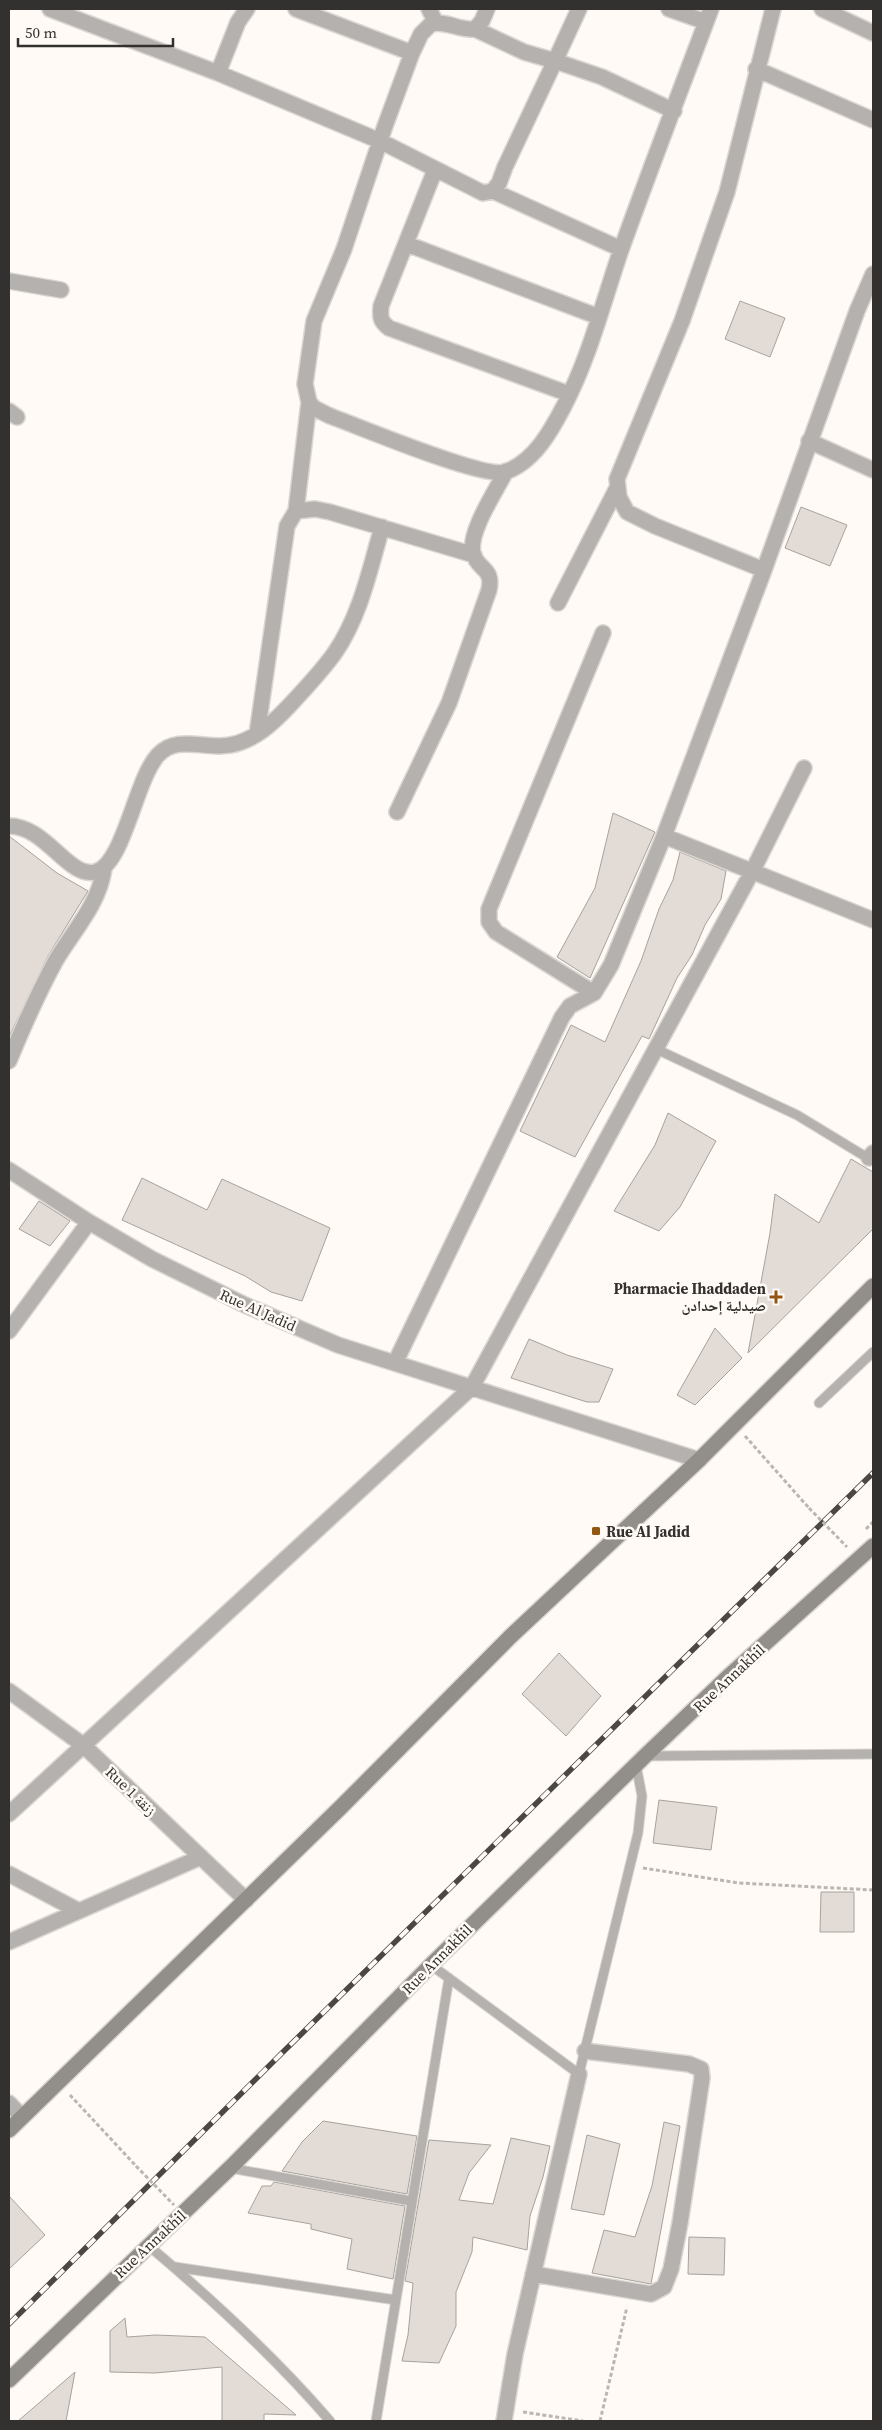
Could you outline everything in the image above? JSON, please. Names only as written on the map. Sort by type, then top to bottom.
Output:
[{"type":"main road","points":[[9,2130],[246,1900],[510,1637],[699,1460],[873,1286]]},
{"type":"main road","name":"Rue Annakhil","points":[[9,2380],[230,2168],[431,1965],[729,1676],[873,1546]]},
{"type":"street","points":[[50,9],[218,73],[380,141],[483,193],[493,191],[621,249]]},
{"type":"street","points":[[218,73],[238,22],[248,9]]},
{"type":"street","points":[[296,9],[412,53]]},
{"type":"street","points":[[429,9],[436,23]]},
{"type":"street","points":[[475,29],[487,9]]},
{"type":"street","points":[[493,191],[499,183],[579,9]]},
{"type":"street","points":[[309,402],[314,408],[330,416],[480,470],[498,473],[506,472],[523,462],[541,444],[583,365],[621,249],[709,16],[669,9]]},
{"type":"street","points":[[764,570],[655,526],[627,512],[622,505],[617,488],[617,479],[682,321],[727,192],[756,69],[773,9]]},
{"type":"street","points":[[822,9],[873,33]]},
{"type":"street","points":[[258,734],[287,526],[296,511],[309,402],[305,384],[314,321],[344,248],[412,53],[426,28],[436,23],[446,23],[461,28],[475,29],[524,52],[602,77],[674,111]]},
{"type":"street","points":[[756,69],[873,120]]},
{"type":"street","points":[[435,170],[381,306],[380,316],[382,322],[389,328],[569,394]]},
{"type":"street","points":[[407,244],[599,317]]},
{"type":"street","points":[[395,1363],[562,1017],[570,1006],[594,992],[611,965],[664,836],[764,570],[809,441],[873,274]]},
{"type":"street","points":[[9,282],[61,290]]},
{"type":"street","points":[[809,441],[873,470]]},
{"type":"street","points":[[397,812],[449,703],[489,590],[490,576],[474,555],[472,546],[483,514],[506,472]]},
{"type":"street","points":[[558,603],[617,488]]},
{"type":"street","points":[[296,511],[323,511],[474,555]]},
{"type":"street","points":[[9,1061],[40,990],[69,938],[98,895],[104,869],[119,848],[137,792],[150,765],[161,752],[178,744],[229,746],[245,741],[258,734],[290,706],[335,653],[366,586],[382,527]]},
{"type":"street","points":[[594,992],[496,932],[489,922],[489,909],[603,633]]},
{"type":"street","points":[[9,1814],[472,1387],[753,870],[804,768]]},
{"type":"street","points":[[9,826],[26,828],[43,838],[76,869],[88,873],[104,869]]},
{"type":"street","points":[[664,836],[753,870],[778,883],[873,920]]},
{"type":"street","name":"Rue Al Jadid","points":[[9,1170],[89,1222],[152,1259],[245,1305],[338,1345],[699,1460]]},
{"type":"street","points":[[9,1331],[89,1222]]},
{"type":"street","name":"Rue 1 زنقة","points":[[9,1691],[83,1745],[246,1900]]},
{"type":"street","points":[[9,1942],[76,1910],[201,1857]]},
{"type":"street","points":[[9,1874],[76,1910]]},
{"type":"street","points":[[533,2274],[651,2294],[664,2287],[668,2280],[680,2223],[702,2073],[697,2066],[690,2064],[585,2051]]},
{"type":"street","points":[[504,2415],[533,2274],[579,2074]]},
{"type":"street","points":[[9,2103],[22,2117]]},
{"type":"lane","points":[[656,1049],[797,1115],[872,1158]]},
{"type":"lane","points":[[819,1403],[873,1352]]},
{"type":"lane","points":[[431,1965],[579,2074],[641,1816],[641,1761],[873,1754]]},
{"type":"lane","points":[[376,2421],[449,1978]]},
{"type":"lane","points":[[230,2168],[411,2201]]},
{"type":"lane","points":[[149,2246],[261,2346],[330,2421]]},
{"type":"lane","points":[[174,2267],[396,2300]]},
{"type":"path","points":[[734,1425],[847,1547]]},
{"type":"path","points":[[630,1865],[739,1883],[873,1890]]},
{"type":"path","points":[[57,2083],[110,2136],[174,2205]]},
{"type":"path","points":[[600,2421],[630,2291]]},
{"type":"path","points":[[504,2415],[583,2421]]},
{"type":"building","points":[[740,301],[785,318],[770,357],[725,339]]},
{"type":"building","points":[[801,507],[847,525],[830,566],[785,548]]},
{"type":"building","points":[[613,813],[655,832],[590,978],[557,957],[595,888]]},
{"type":"building","points":[[9,836],[57,873],[88,891],[48,956],[9,1037]]},
{"type":"building","points":[[680,852],[726,871],[721,899],[705,925],[692,955],[677,978],[649,1039],[642,1036],[575,1157],[520,1131],[571,1025],[605,1042],[641,961],[659,909],[673,880]]},
{"type":"building","points":[[668,1113],[716,1141],[680,1207],[659,1231],[614,1211],[655,1145]]},
{"type":"building","points":[[851,1159],[873,1172],[873,1229],[748,1353],[770,1233],[775,1194],[819,1223]]},
{"type":"building","points":[[142,1178],[207,1210],[222,1179],[330,1228],[302,1301],[271,1292],[245,1276],[122,1220]]},
{"type":"building","points":[[39,1201],[70,1221],[50,1246],[19,1229]]},
{"type":"building","points":[[715,1328],[742,1358],[695,1405],[677,1395]]},
{"type":"building","points":[[529,1339],[567,1355],[613,1369],[599,1402],[587,1402],[511,1378]]},
{"type":"building","points":[[559,1653],[601,1696],[566,1736],[522,1694]]},
{"type":"building","points":[[659,1800],[717,1807],[711,1850],[653,1843]]},
{"type":"building","points":[[821,1892],[854,1892],[854,1932],[820,1932]]},
{"type":"building","points":[[323,2121],[417,2136],[407,2194],[282,2171],[302,2142]]},
{"type":"building","points":[[664,2122],[680,2126],[651,2284],[592,2273],[604,2230],[635,2237],[652,2186]]},
{"type":"building","points":[[587,2135],[620,2144],[604,2215],[571,2209]]},
{"type":"building","points":[[511,2138],[550,2146],[543,2177],[530,2216],[527,2250],[473,2237],[472,2252],[456,2292],[456,2326],[439,2363],[402,2361],[408,2335],[413,2283],[405,2281],[429,2140],[491,2145],[469,2173],[459,2200],[493,2204]]},
{"type":"building","points":[[274,2182],[405,2206],[393,2279],[347,2269],[352,2239],[311,2229],[311,2224],[248,2213],[262,2186],[271,2186]]},
{"type":"building","points":[[9,2196],[45,2235],[9,2269]]},
{"type":"building","points":[[689,2237],[725,2238],[724,2275],[688,2274]]},
{"type":"building","points":[[125,2318],[127,2337],[156,2335],[205,2337],[296,2415],[264,2414],[264,2421],[222,2421],[222,2367],[155,2373],[110,2372],[110,2331]]},
{"type":"building","points":[[75,2372],[66,2421],[18,2421]]},
{"type":"railway","points":[[9,2324],[283,2052],[873,1473]]},
{"type":"place","name":"Pharmacie Ihaddaden صيدلية إحدادن","points":[[776,1297]]},
{"type":"place","name":"Rue Al Jadid","points":[[596,1531]]}]
